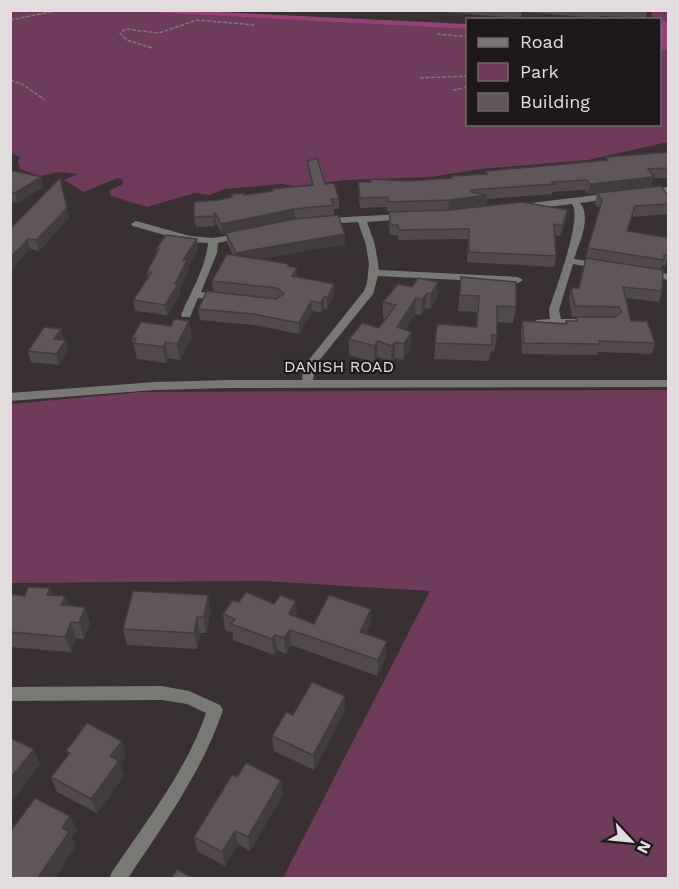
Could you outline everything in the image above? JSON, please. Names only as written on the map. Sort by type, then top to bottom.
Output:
[{"type":"street","points":[[633,194],[669,190]]},
{"type":"street","points":[[518,207],[621,195]]},
{"type":"street","points":[[556,322],[554,310],[580,225],[579,207],[574,201]]},
{"type":"street","points":[[316,222],[413,217]]},
{"type":"street","points":[[308,382],[309,369],[314,361],[369,292],[374,273],[372,248],[361,218]]},
{"type":"street","points":[[136,224],[189,238],[213,241],[250,233]]},
{"type":"street","points":[[186,315],[212,253],[213,241]]},
{"type":"street","points":[[569,261],[614,268]]},
{"type":"street","points":[[635,271],[669,276]]},
{"type":"street","points":[[374,273],[518,280]]},
{"type":"street","points":[[194,294],[231,298]]},
{"type":"street","points":[[540,322],[590,322]]},
{"type":"street","name":"DANISH ROAD","points":[[10,397],[155,386],[308,382],[669,384]]},
{"type":"street","points":[[10,694],[162,693],[189,698],[215,710],[209,733],[195,758],[118,879]]},
{"type":"path","points":[[10,20],[60,10]]},
{"type":"path","points":[[152,48],[127,40],[120,33],[126,29],[159,33],[197,20],[254,25]]},
{"type":"path","points":[[661,35],[663,31]]},
{"type":"path","points":[[437,34],[466,37]]},
{"type":"path","points":[[420,78],[466,76]]},
{"type":"path","points":[[10,80],[22,84],[45,100]]},
{"type":"path","points":[[453,90],[466,87]]},
{"type":"green space","points":[[152,10],[150,12],[466,29],[466,126],[661,126],[661,18],[651,18],[652,11],[668,11],[668,142],[588,160],[480,169],[431,177],[345,180],[296,186],[281,184],[224,189],[210,195],[195,193],[147,207],[111,196],[109,191],[123,184],[123,180],[118,178],[84,192],[64,180],[78,174],[60,172],[40,176],[20,169],[18,162],[20,157],[11,153],[10,11]]},
{"type":"green space","points":[[668,390],[668,878],[283,878],[430,591],[263,581],[11,583],[11,404],[141,392]]},
{"type":"shaded area","points":[[128,11],[200,11],[466,24],[466,29]]},
{"type":"building","points":[[669,152],[669,168],[648,169],[654,177],[590,184],[587,180],[471,190],[471,192],[487,195],[449,200],[388,202],[388,197],[360,198],[358,182],[371,182],[370,179],[408,181],[452,178],[451,176],[487,174],[486,171]]},
{"type":"building","points":[[317,158],[325,184],[334,183],[339,199],[331,199],[334,205],[294,209],[221,224],[215,213],[213,216],[194,217],[194,202],[219,200],[232,197],[231,194],[244,193],[244,195],[273,191],[272,189],[313,185],[307,161]]},
{"type":"building","points":[[10,170],[41,177],[15,193],[10,192]]},
{"type":"building","points":[[60,178],[67,208],[36,240],[28,239],[10,258],[10,229]]},
{"type":"building","points":[[661,186],[669,197],[669,204],[635,206],[627,231],[669,238],[668,255],[664,255],[664,260],[588,248],[602,200],[597,193]]},
{"type":"building","points":[[522,202],[568,210],[562,226],[554,224],[556,256],[469,252],[469,229],[399,230],[398,225],[391,225],[389,212],[449,210]]},
{"type":"building","points":[[338,215],[345,234],[236,253],[226,233],[295,219]]},
{"type":"building","points":[[166,235],[197,239],[183,260],[187,260],[175,284],[178,284],[165,305],[133,300],[152,272],[147,272],[159,249],[156,249]]},
{"type":"building","points":[[227,254],[289,264],[288,266],[297,268],[292,276],[334,284],[327,298],[324,297],[321,303],[311,301],[299,323],[253,314],[198,309],[207,291],[276,299],[284,294],[277,288],[212,281]]},
{"type":"building","points":[[586,258],[663,270],[662,291],[623,287],[631,321],[647,321],[655,343],[599,341],[600,344],[524,343],[522,321],[567,324],[566,321],[577,321],[576,317],[615,317],[622,312],[619,307],[575,306],[571,288],[579,288]]},
{"type":"building","points":[[461,277],[516,282],[516,307],[497,306],[497,335],[492,335],[492,345],[435,343],[437,324],[477,327],[479,296],[460,295]]},
{"type":"building","points":[[418,278],[438,282],[431,294],[427,293],[422,300],[416,298],[397,327],[412,332],[404,344],[395,342],[392,346],[378,341],[374,346],[349,339],[362,323],[379,328],[396,305],[383,302],[398,284],[412,287]]},
{"type":"building","points":[[174,319],[189,321],[177,344],[165,342],[163,347],[134,343],[136,338],[132,338],[141,322],[171,326]]},
{"type":"building","points":[[44,327],[61,329],[54,339],[66,340],[56,354],[28,351]]},
{"type":"building","points":[[28,587],[50,588],[47,595],[65,596],[61,605],[85,607],[79,623],[71,622],[65,637],[10,632],[10,594],[25,596]]},
{"type":"building","points":[[133,591],[208,595],[204,617],[197,617],[194,633],[123,629]]},
{"type":"building","points":[[246,592],[274,604],[280,595],[296,601],[289,614],[314,624],[329,595],[371,609],[360,632],[387,641],[378,660],[290,630],[284,638],[275,635],[272,639],[231,624],[235,619],[223,614],[233,600],[239,602]]},
{"type":"building","points":[[312,682],[345,696],[313,755],[272,736],[286,712],[293,715]]},
{"type":"building","points":[[87,723],[122,741],[110,756],[119,761],[91,799],[51,777],[70,753],[66,751]]},
{"type":"building","points":[[10,738],[34,749],[10,779]]},
{"type":"building","points":[[246,763],[281,780],[248,837],[235,831],[222,852],[194,837],[232,775],[237,777]]},
{"type":"building","points":[[35,798],[70,816],[62,828],[69,832],[37,879],[10,879],[10,832]]},
{"type":"building","points":[[177,869],[194,879],[171,879]]},
{"type":"waterway","points":[[661,35],[668,36]]}]
